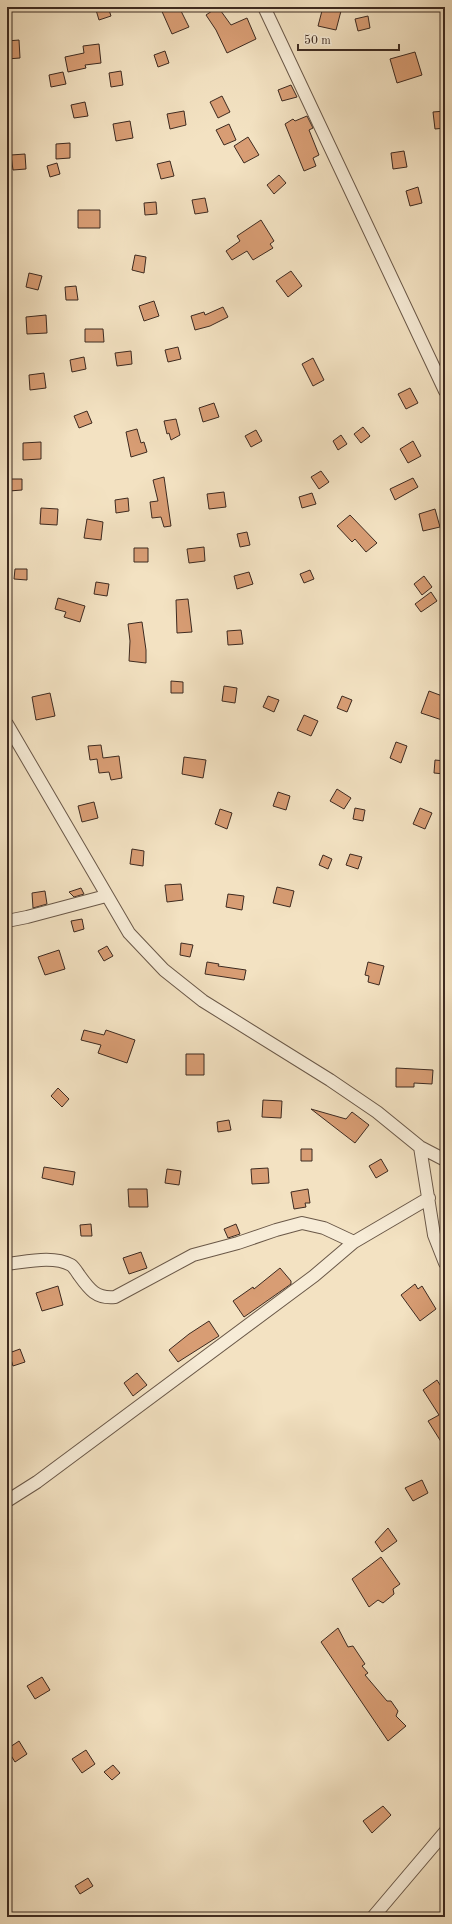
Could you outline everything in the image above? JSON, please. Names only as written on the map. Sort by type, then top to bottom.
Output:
[{"type":"street","points":[[264,7],[445,390]]},
{"type":"street","points":[[7,724],[106,896],[129,933],[164,970],[203,1001],[330,1080],[377,1112],[420,1147],[445,1160]]},
{"type":"street","points":[[7,920],[27,917],[106,896]]},
{"type":"street","points":[[420,1147],[434,1235],[445,1263]]},
{"type":"street","points":[[7,1501],[37,1482],[314,1276],[354,1242],[429,1198]]},
{"type":"street","points":[[7,1264],[56,1260],[72,1266],[91,1291],[99,1296],[107,1298],[116,1297],[193,1255],[302,1223],[324,1228],[354,1242]]},
{"type":"street","points":[[373,1917],[445,1832]]},
{"type":"building","points":[[108,7],[111,16],[99,20],[96,10]]},
{"type":"building","points":[[160,7],[179,7],[189,27],[172,34]]},
{"type":"building","points":[[218,7],[231,25],[247,18],[256,39],[227,53],[216,30],[206,15]]},
{"type":"building","points":[[323,7],[341,11],[336,30],[318,26]]},
{"type":"building","points":[[368,16],[370,28],[358,31],[355,19]]},
{"type":"building","points":[[19,40],[20,58],[7,59],[7,41]]},
{"type":"building","points":[[99,44],[101,63],[85,65],[86,68],[68,72],[65,57],[84,53],[83,46]]},
{"type":"building","points":[[165,51],[169,63],[158,67],[154,55]]},
{"type":"building","points":[[415,52],[422,75],[397,83],[390,59]]},
{"type":"building","points":[[121,71],[123,85],[111,87],[109,73]]},
{"type":"building","points":[[63,72],[66,84],[51,87],[49,75]]},
{"type":"building","points":[[291,85],[297,97],[282,101],[278,90]]},
{"type":"building","points":[[222,96],[230,112],[218,118],[210,102]]},
{"type":"building","points":[[85,102],[88,116],[74,118],[71,105]]},
{"type":"building","points":[[184,111],[186,125],[170,129],[167,114]]},
{"type":"building","points":[[445,111],[445,128],[435,129],[433,112]]},
{"type":"building","points":[[307,116],[313,128],[309,130],[319,155],[313,158],[316,166],[304,171],[285,124],[293,119],[295,121]]},
{"type":"building","points":[[130,121],[133,138],[116,141],[113,124]]},
{"type":"building","points":[[229,124],[236,140],[224,145],[216,130]]},
{"type":"building","points":[[248,137],[259,155],[244,163],[234,146]]},
{"type":"building","points":[[70,143],[70,158],[56,159],[56,144]]},
{"type":"building","points":[[404,151],[407,167],[393,169],[391,153]]},
{"type":"building","points":[[25,154],[26,169],[13,170],[11,155]]},
{"type":"building","points":[[170,161],[174,176],[161,179],[157,164]]},
{"type":"building","points":[[57,163],[60,174],[50,177],[47,166]]},
{"type":"building","points":[[279,175],[286,183],[274,194],[267,185]]},
{"type":"building","points":[[418,187],[422,203],[410,206],[406,191]]},
{"type":"building","points":[[205,198],[208,212],[195,214],[192,200]]},
{"type":"building","points":[[156,202],[157,214],[145,215],[144,203]]},
{"type":"building","points":[[78,210],[100,210],[100,228],[78,228]]},
{"type":"building","points":[[261,220],[274,241],[270,244],[273,248],[253,260],[247,251],[232,260],[226,251],[240,241],[237,236]]},
{"type":"building","points":[[135,255],[146,257],[144,273],[132,270]]},
{"type":"building","points":[[291,271],[302,286],[288,297],[276,281]]},
{"type":"building","points":[[29,273],[42,276],[38,290],[26,287]]},
{"type":"building","points":[[76,286],[78,300],[66,300],[65,287]]},
{"type":"building","points":[[154,301],[159,316],[144,321],[139,306]]},
{"type":"building","points":[[223,307],[228,317],[210,326],[195,330],[191,316],[204,312],[205,315]]},
{"type":"building","points":[[46,315],[47,333],[27,334],[26,317]]},
{"type":"building","points":[[85,329],[103,329],[104,342],[85,342]]},
{"type":"building","points":[[178,347],[181,359],[168,362],[165,350]]},
{"type":"building","points":[[131,351],[132,364],[117,366],[115,353]]},
{"type":"building","points":[[84,357],[86,369],[72,372],[70,360]]},
{"type":"building","points":[[313,358],[324,380],[313,386],[302,364]]},
{"type":"building","points":[[44,373],[46,388],[30,390],[29,375]]},
{"type":"building","points":[[410,388],[418,403],[406,409],[398,394]]},
{"type":"building","points":[[214,403],[219,417],[203,422],[199,408]]},
{"type":"building","points":[[87,411],[92,423],[79,428],[74,416]]},
{"type":"building","points":[[176,419],[180,435],[171,440],[169,433],[167,434],[164,421]]},
{"type":"building","points":[[363,427],[370,436],[361,443],[354,434]]},
{"type":"building","points":[[137,429],[141,443],[144,442],[147,452],[131,457],[126,432]]},
{"type":"building","points":[[256,430],[262,441],[251,447],[245,436]]},
{"type":"building","points":[[341,435],[347,444],[338,450],[333,441]]},
{"type":"building","points":[[413,441],[421,456],[408,463],[400,449]]},
{"type":"building","points":[[41,442],[41,459],[23,460],[23,443]]},
{"type":"building","points":[[321,471],[329,482],[319,489],[311,477]]},
{"type":"building","points":[[164,477],[171,526],[164,527],[161,517],[152,518],[150,502],[158,501],[153,480]]},
{"type":"building","points":[[413,478],[418,487],[395,500],[390,489]]},
{"type":"building","points":[[9,479],[22,479],[22,490],[9,491]]},
{"type":"building","points":[[224,492],[226,507],[209,509],[207,494]]},
{"type":"building","points":[[312,493],[316,504],[302,508],[299,497]]},
{"type":"building","points":[[128,498],[129,511],[116,513],[115,500]]},
{"type":"building","points":[[41,508],[58,509],[57,525],[40,524]]},
{"type":"building","points":[[435,509],[440,527],[423,531],[419,514]]},
{"type":"building","points":[[350,515],[377,543],[366,552],[355,539],[352,542],[337,526]]},
{"type":"building","points":[[87,519],[103,522],[101,540],[84,538]]},
{"type":"building","points":[[247,532],[250,545],[240,547],[237,534]]},
{"type":"building","points":[[204,547],[205,561],[189,563],[187,549]]},
{"type":"building","points":[[134,548],[148,548],[148,562],[134,562]]},
{"type":"building","points":[[15,569],[27,569],[27,580],[14,579]]},
{"type":"building","points":[[310,570],[314,579],[304,583],[300,574]]},
{"type":"building","points":[[249,572],[253,584],[237,589],[234,576]]},
{"type":"building","points":[[424,576],[432,587],[422,595],[414,584]]},
{"type":"building","points":[[96,582],[109,584],[107,596],[94,594]]},
{"type":"building","points":[[431,592],[437,601],[421,612],[415,604]]},
{"type":"building","points":[[58,598],[85,606],[80,622],[64,617],[66,612],[55,609]]},
{"type":"building","points":[[188,599],[192,632],[177,633],[176,600]]},
{"type":"building","points":[[142,622],[146,650],[146,663],[129,661],[130,641],[128,624]]},
{"type":"building","points":[[241,630],[243,644],[228,645],[227,631]]},
{"type":"building","points":[[171,681],[183,682],[183,693],[171,693]]},
{"type":"building","points":[[224,686],[237,688],[235,703],[222,701]]},
{"type":"building","points":[[429,691],[445,697],[445,721],[421,713]]},
{"type":"building","points":[[50,693],[55,716],[36,720],[32,697]]},
{"type":"building","points":[[268,696],[279,700],[274,712],[263,707]]},
{"type":"building","points":[[342,696],[352,700],[347,712],[337,708]]},
{"type":"building","points":[[304,715],[318,721],[311,736],[297,730]]},
{"type":"building","points":[[396,742],[407,746],[401,763],[390,758]]},
{"type":"building","points":[[101,745],[103,758],[119,756],[122,778],[111,780],[109,772],[99,773],[97,759],[90,760],[88,746]]},
{"type":"building","points":[[184,757],[206,760],[203,778],[182,774]]},
{"type":"building","points":[[435,760],[445,761],[445,774],[434,773]]},
{"type":"building","points":[[337,789],[351,798],[344,809],[330,801]]},
{"type":"building","points":[[278,792],[290,796],[286,810],[273,806]]},
{"type":"building","points":[[94,802],[98,818],[82,822],[78,806]]},
{"type":"building","points":[[355,808],[365,810],[363,821],[353,819]]},
{"type":"building","points":[[420,808],[432,813],[425,829],[413,824]]},
{"type":"building","points":[[220,809],[232,813],[227,829],[215,824]]},
{"type":"building","points":[[132,849],[144,851],[143,866],[130,864]]},
{"type":"building","points":[[350,854],[362,857],[358,869],[346,865]]},
{"type":"building","points":[[323,855],[332,859],[328,869],[319,865]]},
{"type":"building","points":[[181,884],[183,900],[167,902],[165,885]]},
{"type":"building","points":[[277,887],[294,891],[290,907],[273,903]]},
{"type":"building","points":[[81,888],[84,894],[74,897],[69,892]]},
{"type":"building","points":[[45,891],[47,904],[33,908],[32,893]]},
{"type":"building","points":[[228,894],[244,896],[242,910],[226,907]]},
{"type":"building","points":[[82,919],[84,929],[74,932],[71,921]]},
{"type":"building","points":[[181,943],[193,945],[190,957],[180,955]]},
{"type":"building","points":[[107,946],[113,956],[104,961],[98,951]]},
{"type":"building","points":[[59,950],[65,969],[45,975],[38,957]]},
{"type":"building","points":[[207,962],[219,964],[218,966],[246,970],[244,980],[205,974]]},
{"type":"building","points":[[368,962],[384,966],[379,985],[368,982],[369,976],[365,975]]},
{"type":"building","points":[[84,1030],[104,1035],[106,1030],[135,1040],[127,1063],[98,1053],[101,1045],[81,1040]]},
{"type":"building","points":[[186,1054],[204,1054],[204,1075],[186,1075]]},
{"type":"building","points":[[396,1068],[433,1070],[432,1084],[414,1083],[414,1087],[396,1087]]},
{"type":"building","points":[[58,1088],[69,1099],[62,1107],[51,1096]]},
{"type":"building","points":[[263,1100],[282,1101],[281,1118],[262,1117]]},
{"type":"building","points":[[311,1109],[346,1119],[352,1112],[369,1125],[355,1143]]},
{"type":"building","points":[[229,1120],[231,1130],[218,1132],[217,1122]]},
{"type":"building","points":[[301,1149],[312,1149],[312,1161],[301,1161]]},
{"type":"building","points":[[381,1159],[388,1171],[376,1178],[369,1166]]},
{"type":"building","points":[[44,1167],[75,1172],[73,1185],[42,1178]]},
{"type":"building","points":[[268,1168],[269,1183],[252,1184],[251,1169]]},
{"type":"building","points":[[167,1169],[181,1171],[179,1185],[165,1183]]},
{"type":"building","points":[[128,1189],[147,1189],[148,1207],[129,1207]]},
{"type":"building","points":[[308,1189],[310,1203],[305,1203],[306,1207],[294,1209],[291,1192]]},
{"type":"building","points":[[91,1224],[92,1236],[81,1236],[80,1225]]},
{"type":"building","points":[[236,1224],[240,1234],[228,1238],[224,1229]]},
{"type":"building","points":[[141,1252],[147,1268],[129,1274],[123,1258]]},
{"type":"building","points":[[280,1268],[291,1281],[291,1284],[244,1317],[233,1301],[253,1287],[254,1289]]},
{"type":"building","points":[[415,1284],[418,1289],[422,1286],[436,1309],[420,1321],[401,1295]]},
{"type":"building","points":[[58,1286],[63,1305],[42,1311],[36,1293]]},
{"type":"building","points":[[209,1321],[219,1336],[178,1362],[169,1350],[189,1334]]},
{"type":"building","points":[[20,1349],[25,1362],[13,1366],[9,1353]]},
{"type":"building","points":[[137,1373],[147,1385],[133,1396],[124,1383]]},
{"type":"building","points":[[437,1380],[445,1393],[445,1448],[428,1421],[439,1415],[423,1390]]},
{"type":"building","points":[[422,1480],[428,1493],[413,1501],[405,1488]]},
{"type":"building","points":[[388,1528],[397,1541],[382,1552],[375,1542]]},
{"type":"building","points":[[381,1557],[400,1584],[393,1589],[394,1594],[383,1603],[378,1600],[369,1607],[352,1579]]},
{"type":"building","points":[[338,1628],[348,1647],[353,1646],[365,1664],[362,1666],[368,1673],[365,1675],[387,1701],[391,1701],[398,1711],[396,1716],[406,1726],[388,1741],[321,1642]]},
{"type":"building","points":[[42,1677],[50,1690],[35,1699],[27,1686]]},
{"type":"building","points":[[19,1741],[27,1754],[15,1762],[7,1749]]},
{"type":"building","points":[[86,1750],[95,1764],[82,1773],[72,1759]]},
{"type":"building","points":[[113,1765],[120,1773],[112,1780],[104,1772]]},
{"type":"building","points":[[383,1806],[391,1815],[372,1833],[363,1821]]},
{"type":"building","points":[[88,1878],[93,1886],[80,1894],[75,1886]]}]
